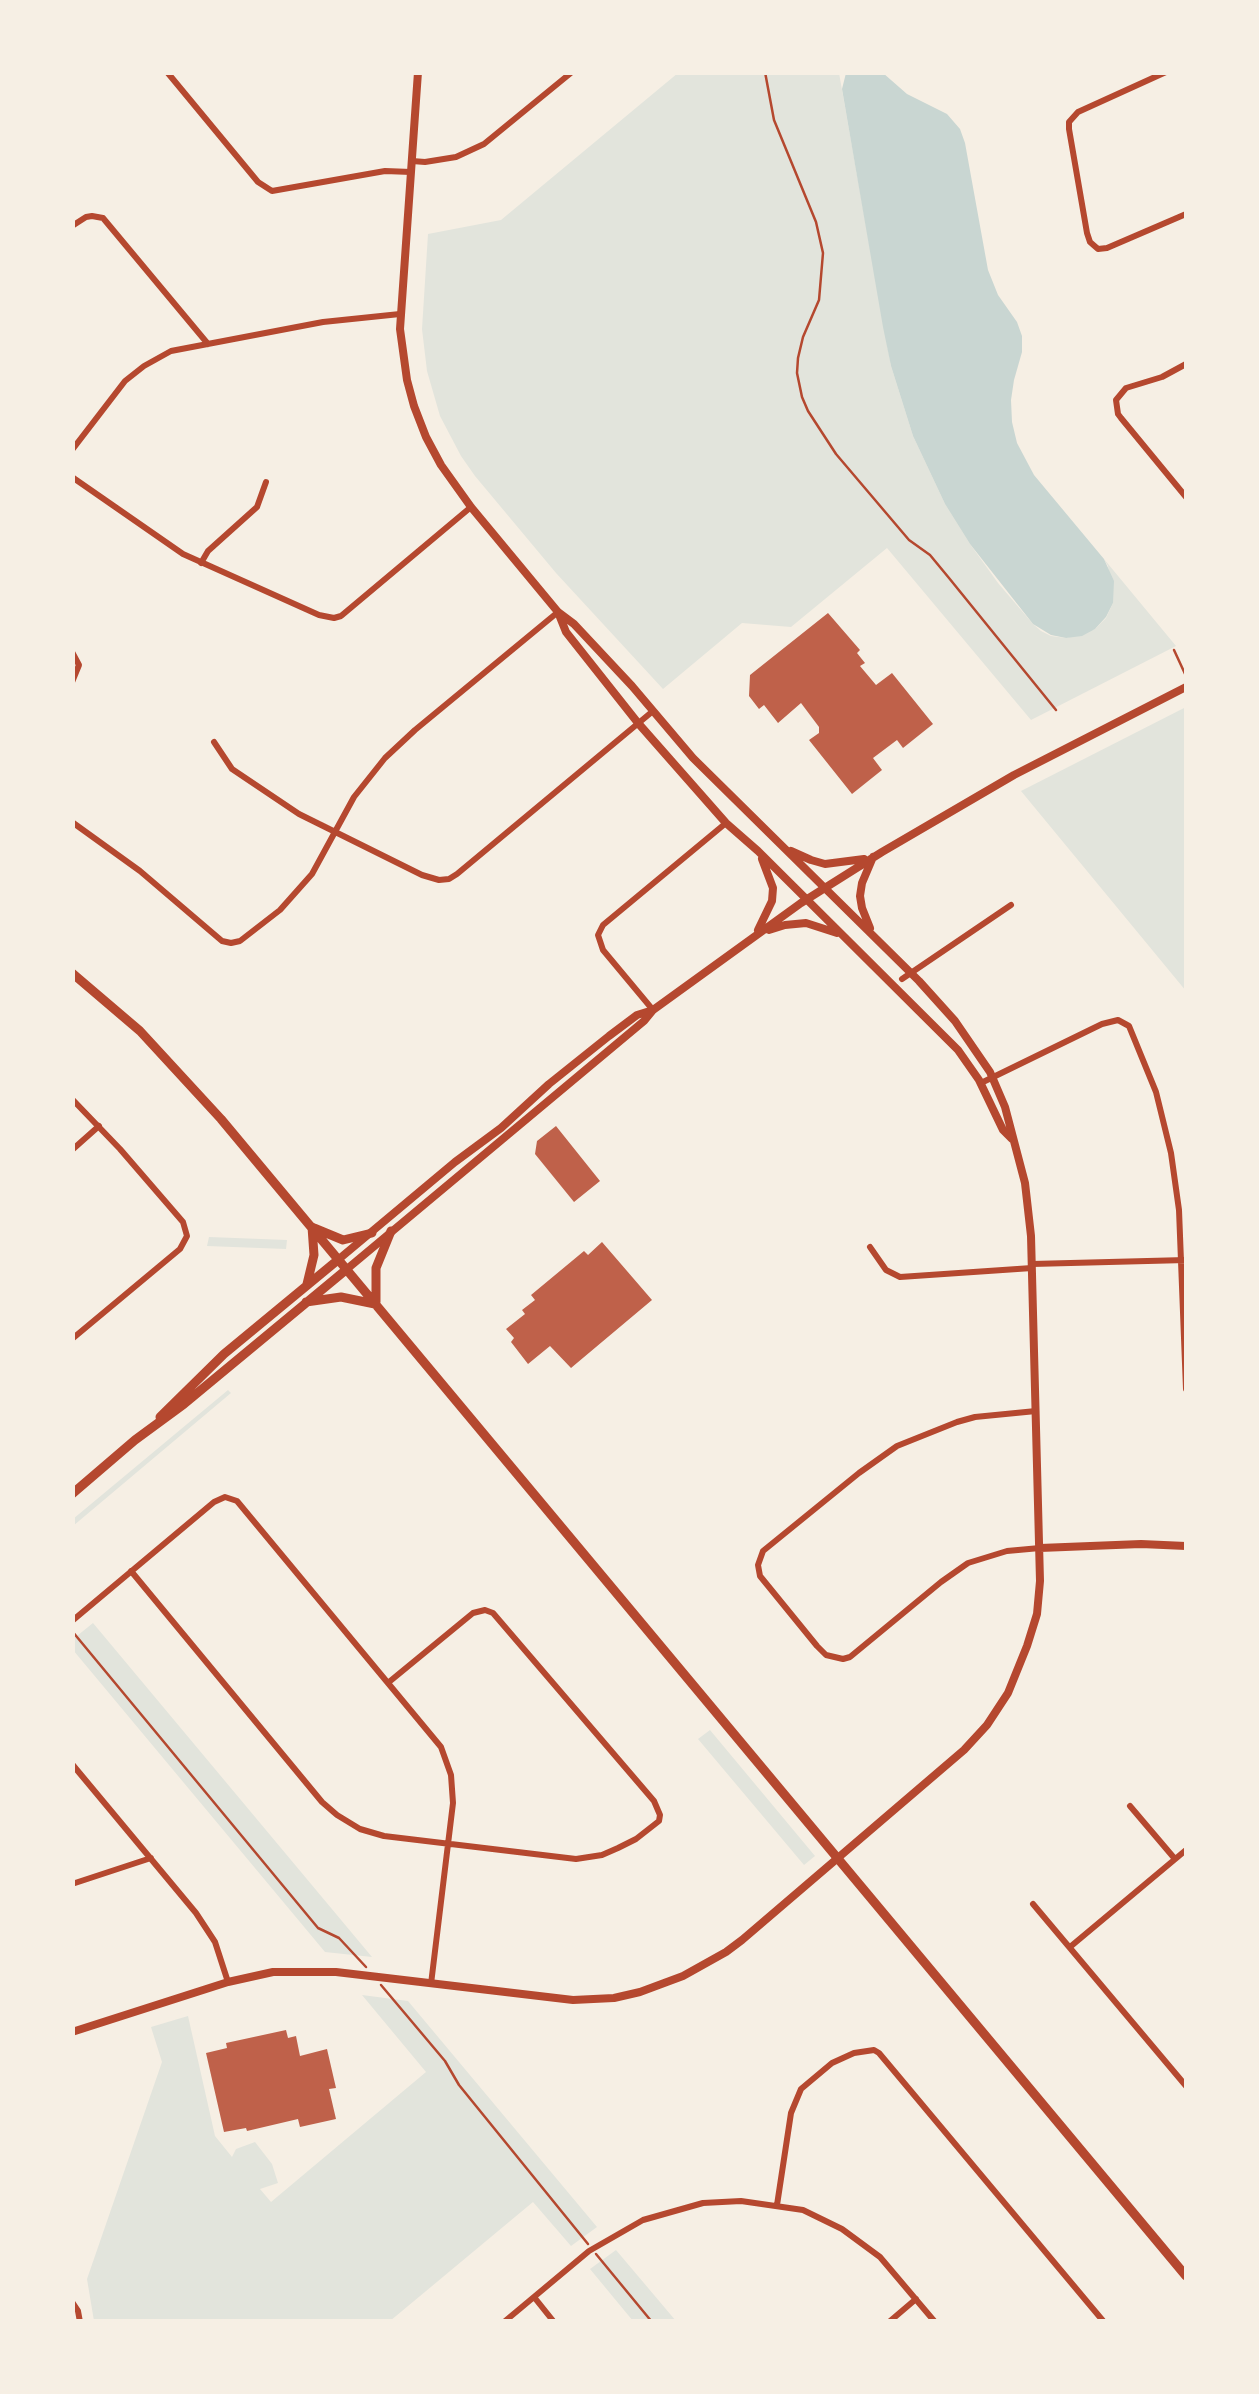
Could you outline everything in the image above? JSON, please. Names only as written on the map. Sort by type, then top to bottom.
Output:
[{"type":"main road","points":[[72,973],[140,1031],[179,1072],[312,1227],[1186,2276]]},
{"type":"main road","points":[[312,1227],[343,1240],[372,1233]]},
{"type":"main road","points":[[306,1286],[314,1255],[312,1227]]},
{"type":"main road","points":[[376,1304],[376,1268],[391,1231]]},
{"type":"main road","points":[[148,1430],[224,1354],[339,1259]]},
{"type":"main road","points":[[72,1494],[347,1269]]},
{"type":"main road","points":[[304,1303],[341,1297],[376,1304]]},
{"type":"street","points":[[167,72],[266,188],[278,192],[385,171],[412,172]]},
{"type":"street","points":[[72,2032],[228,1982],[273,1972],[316,1971],[573,2000],[640,1992],[699,1968],[726,1952],[964,1750],[998,1710],[1028,1646],[1037,1614],[1040,1548],[1031,1236],[1025,1184],[1011,1126],[992,1078],[954,1021],[694,758],[574,624],[558,612],[471,508],[441,464],[414,406],[403,357],[400,314],[418,72]]},
{"type":"street","points":[[412,161],[456,158],[484,144],[572,72]]},
{"type":"street","points":[[1166,72],[1078,112],[1069,122],[1069,129],[1087,233],[1098,249],[1186,214]]},
{"type":"street","points":[[72,226],[86,217],[103,218],[208,344]]},
{"type":"street","points":[[72,450],[115,392],[138,370],[171,352],[323,322],[400,314]]},
{"type":"street","points":[[1186,364],[1162,377],[1126,388],[1116,400],[1118,414],[1186,497]]},
{"type":"street","points":[[72,477],[167,545],[318,615],[334,618],[471,508]]},
{"type":"street","points":[[201,563],[208,551],[257,507],[266,482]]},
{"type":"street","points":[[558,612],[566,632],[638,723],[726,823],[758,850],[958,1050],[981,1083],[1003,1130],[1012,1139]]},
{"type":"street","points":[[72,822],[230,943],[255,932],[292,898],[312,874],[364,782],[400,743],[558,612]]},
{"type":"street","points":[[72,652],[79,665],[72,682]]},
{"type":"street","points":[[347,1269],[653,1010],[807,899],[1014,775],[1186,687]]},
{"type":"street","points":[[214,742],[232,768],[282,803],[334,833],[427,878],[439,880],[449,878],[653,710]]},
{"type":"street","points":[[653,1010],[602,950],[598,936],[604,925],[726,823]]},
{"type":"street","points":[[784,848],[825,864],[874,858]]},
{"type":"street","points":[[756,935],[772,900],[773,888],[758,850]]},
{"type":"street","points":[[874,858],[860,896],[876,938]]},
{"type":"street","points":[[906,976],[1011,905]]},
{"type":"street","points":[[756,935],[798,923],[844,935]]},
{"type":"street","points":[[339,1259],[609,1036],[638,1015],[653,1010]]},
{"type":"street","points":[[981,1083],[1102,1024],[1118,1020],[1129,1026],[1165,1124],[1179,1210],[1186,1388]]},
{"type":"street","points":[[72,1099],[183,1222],[187,1236],[180,1249],[72,1339]]},
{"type":"street","points":[[72,1150],[99,1126]]},
{"type":"street","points":[[870,1247],[886,1270],[900,1277],[1032,1266],[1183,1260]]},
{"type":"street","points":[[1036,1411],[975,1417],[936,1428],[897,1446],[763,1550],[758,1565],[760,1576],[826,1655],[843,1660],[850,1657],[968,1563],[1007,1551],[1141,1544],[1186,1546]]},
{"type":"street","points":[[72,1621],[214,1502],[226,1497],[242,1506],[441,1746],[454,1803],[431,1984]]},
{"type":"street","points":[[131,1572],[330,1809],[351,1824],[374,1834],[576,1860],[602,1855],[655,1826],[660,1816],[654,1801],[493,1613],[472,1613],[389,1682]]},
{"type":"street","points":[[72,1764],[206,1928],[228,1982]]},
{"type":"street","points":[[1130,1806],[1175,1859]]},
{"type":"street","points":[[1070,1947],[1186,1850]]},
{"type":"street","points":[[72,1884],[151,1858]]},
{"type":"street","points":[[1033,1904],[1186,2086]]},
{"type":"street","points":[[778,2205],[792,2113],[801,2089],[832,2063],[854,2053],[874,2050],[1104,2322]]},
{"type":"street","points":[[504,2322],[592,2249],[644,2220],[703,2203],[741,2201],[802,2210],[842,2229],[880,2257],[934,2322]]},
{"type":"street","points":[[534,2297],[554,2322]]},
{"type":"street","points":[[889,2322],[916,2300]]},
{"type":"street","points":[[72,2302],[80,2322]]},
{"type":"path","points":[[765,72],[774,120],[816,222],[823,253],[819,300],[802,337],[798,358],[797,374],[808,411],[836,454],[908,540],[930,555],[1056,710]]},
{"type":"path","points":[[1174,650],[1186,676]]},
{"type":"shaded area","points":[[678,73],[839,73],[891,366],[913,436],[945,504],[998,583],[1041,631],[1066,638],[1095,629],[1106,618],[1113,603],[1104,559],[1176,646],[1031,720],[887,548],[791,627],[742,623],[663,689],[556,573],[475,476],[440,416],[427,371],[422,329],[428,234],[501,220]]},
{"type":"shaded area","points":[[846,73],[883,73],[907,94],[947,114],[960,129],[988,270],[1022,336],[1011,400],[1017,443],[1034,475],[1104,559],[1114,581],[1113,603],[1106,617],[1082,636],[1051,635],[1033,624],[970,544],[945,504],[913,436],[883,327],[842,89]]},
{"type":"shaded area","points":[[1186,707],[1186,991],[1021,791]]},
{"type":"shaded area","points":[[209,1237],[287,1240],[286,1249],[207,1246]]},
{"type":"shaded area","points":[[228,1390],[231,1393],[73,1526],[73,1519]]},
{"type":"shaded area","points":[[93,1623],[372,1957],[325,1952],[73,1650],[72,1640]]},
{"type":"shaded area","points":[[710,1730],[815,1856],[804,1865],[698,1739]]},
{"type":"shaded area","points":[[362,1995],[408,2001],[597,2227],[571,2246],[533,2202],[390,2321],[94,2321],[87,2279],[162,2062],[151,2027],[188,2016],[215,2136],[232,2157],[236,2149],[255,2142],[272,2164],[278,2183],[260,2189],[271,2202],[426,2072]]},
{"type":"shaded area","points":[[616,2250],[676,2321],[633,2321],[590,2269]]},
{"type":"building","points":[[828,613],[860,650],[857,653],[865,663],[860,666],[876,685],[892,673],[933,724],[903,748],[897,740],[873,758],[882,770],[852,794],[809,740],[819,733],[819,727],[801,703],[778,723],[764,705],[759,709],[749,696],[750,675]]},
{"type":"building","points":[[556,1126],[600,1181],[574,1202],[535,1154],[537,1141]]},
{"type":"building","points":[[602,1242],[652,1300],[571,1368],[550,1346],[528,1364],[506,1329],[525,1314],[522,1310],[535,1300],[531,1295],[584,1251],[588,1255]]},
{"type":"building","points":[[286,2030],[288,2038],[296,2036],[300,2056],[327,2049],[336,2088],[329,2089],[336,2119],[300,2127],[298,2119],[224,2132],[206,2053],[227,2048],[226,2043]]}]
